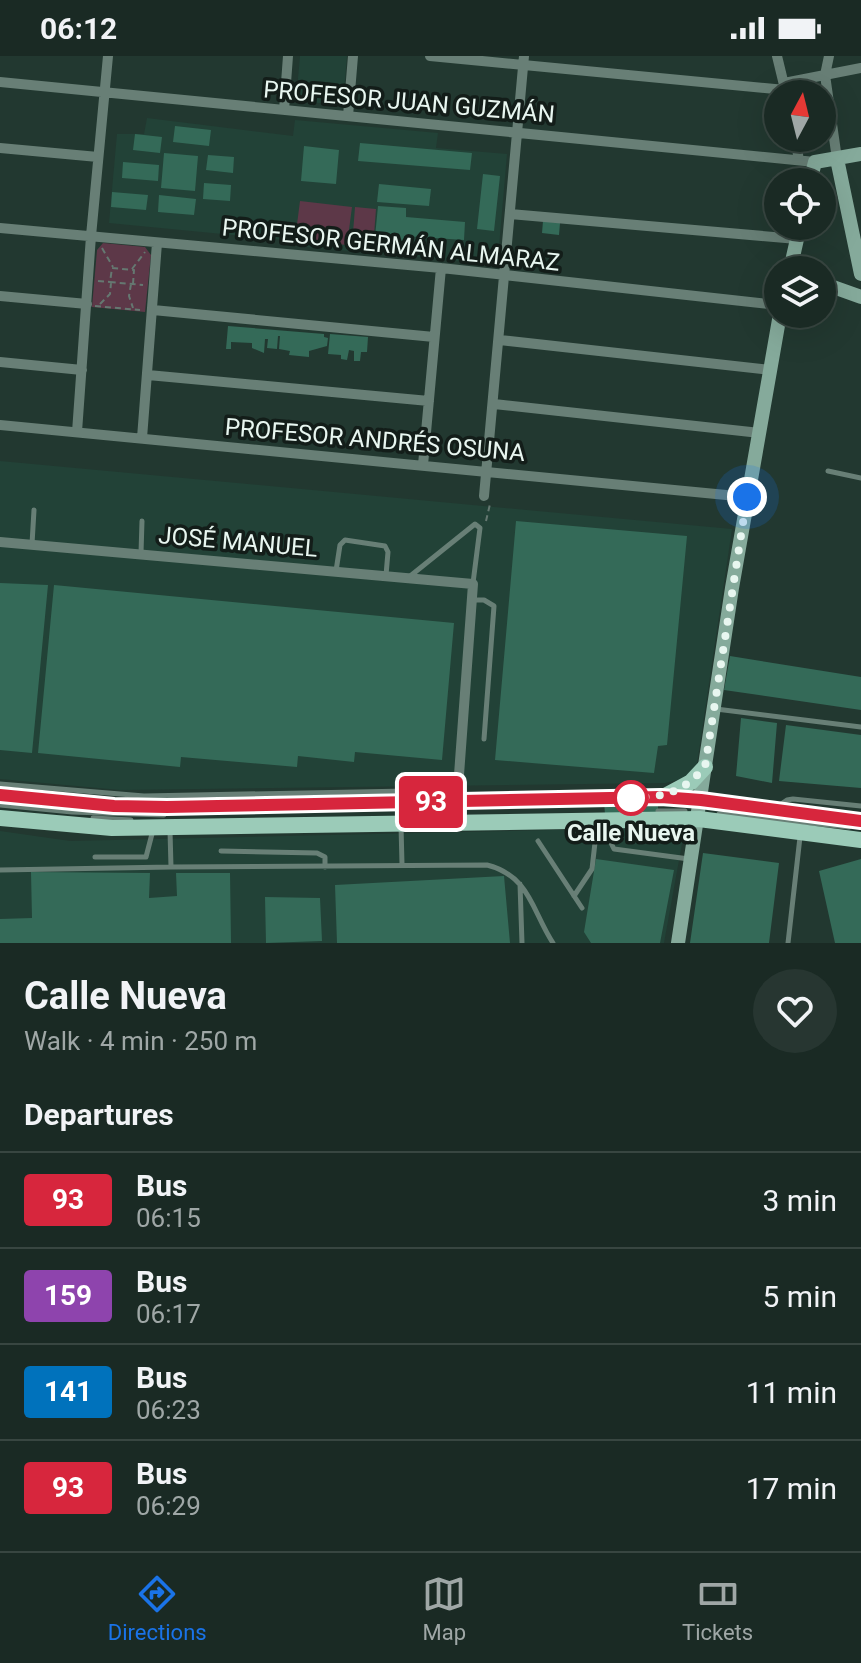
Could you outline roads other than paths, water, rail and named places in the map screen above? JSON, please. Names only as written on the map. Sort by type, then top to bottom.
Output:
[{"type":"main road","points":[[659,803],[682,789],[705,767]]},
{"type":"main road","points":[[0,795],[114,806],[167,807],[458,796],[659,803],[800,832],[861,840]]},
{"type":"main road","points":[[0,818],[112,828],[400,824],[700,809],[775,810],[861,825]]},
{"type":"street","points":[[77,432],[82,370],[93,305],[91,236],[108,56]]},
{"type":"street","points":[[284,110],[288,56]]},
{"type":"street","points":[[348,116],[353,56]]},
{"type":"street","points":[[430,56],[524,60],[764,87]]},
{"type":"street","points":[[777,56],[783,80]]},
{"type":"street","points":[[829,56],[825,75],[837,159],[857,242],[861,274]]},
{"type":"street","points":[[484,496],[524,60]]},
{"type":"street","points":[[811,80],[861,68]]},
{"type":"street","name":"PROFESOR JUAN GUZMÁN","points":[[0,82],[807,161]]},
{"type":"street","points":[[0,148],[98,157]]},
{"type":"street","points":[[802,152],[808,168]]},
{"type":"street","points":[[807,161],[861,154]]},
{"type":"street","points":[[510,214],[764,231]]},
{"type":"street","name":"PROFESOR GERMÁN ALMARAZ","points":[[0,228],[441,268],[764,304]]},
{"type":"street","points":[[142,438],[148,375],[149,310],[157,243]]},
{"type":"street","points":[[423,465],[441,268]]},
{"type":"street","points":[[836,288],[861,297]]},
{"type":"street","points":[[0,296],[93,305]]},
{"type":"street","points":[[149,310],[434,337]]},
{"type":"street","points":[[678,943],[747,497],[778,328]]},
{"type":"street","points":[[500,340],[770,370]]},
{"type":"street","points":[[0,362],[82,370]]},
{"type":"street","points":[[148,375],[429,401]]},
{"type":"street","points":[[494,404],[760,433]]},
{"type":"street","name":"PROFESOR ANDRÉS OSUNA","points":[[0,425],[747,497]]},
{"type":"street","name":"JOSÉ MANUEL","points":[[0,542],[473,584]]},
{"type":"street","points":[[458,796],[473,584]]},
{"type":"lane","points":[[828,471],[861,478]]},
{"type":"lane","points":[[32,545],[34,510]]},
{"type":"lane","points":[[141,554],[142,521]]},
{"type":"lane","points":[[408,578],[472,525],[480,528],[473,584]]},
{"type":"lane","points":[[336,571],[340,545],[348,541],[385,546],[388,552],[385,576]]},
{"type":"lane","points":[[472,600],[484,600],[494,606],[484,739]]},
{"type":"lane","points":[[715,708],[861,727]]},
{"type":"lane","points":[[0,784],[144,796],[458,796]]},
{"type":"lane","points":[[775,810],[793,799],[861,806]]},
{"type":"lane","points":[[0,807],[139,815],[605,814]]},
{"type":"lane","points":[[700,809],[861,825]]},
{"type":"lane","points":[[605,814],[614,849],[692,859]]},
{"type":"lane","points":[[574,896],[592,869],[605,814]]},
{"type":"lane","points":[[400,824],[402,864]]},
{"type":"lane","points":[[95,857],[146,857],[162,827]]},
{"type":"lane","points":[[162,827],[171,867]]},
{"type":"lane","points":[[788,943],[800,832]]},
{"type":"lane","points":[[538,841],[582,908]]},
{"type":"lane","points":[[221,851],[320,853],[325,857],[325,867]]},
{"type":"lane","points":[[285,851],[285,866]]},
{"type":"lane","points":[[0,870],[487,865],[499,868],[520,884],[530,896],[540,922],[553,943]]},
{"type":"lane","points":[[520,884],[522,943]]},
{"type":"place","name":"Calle Nueva","points":[[631,798]]}]
